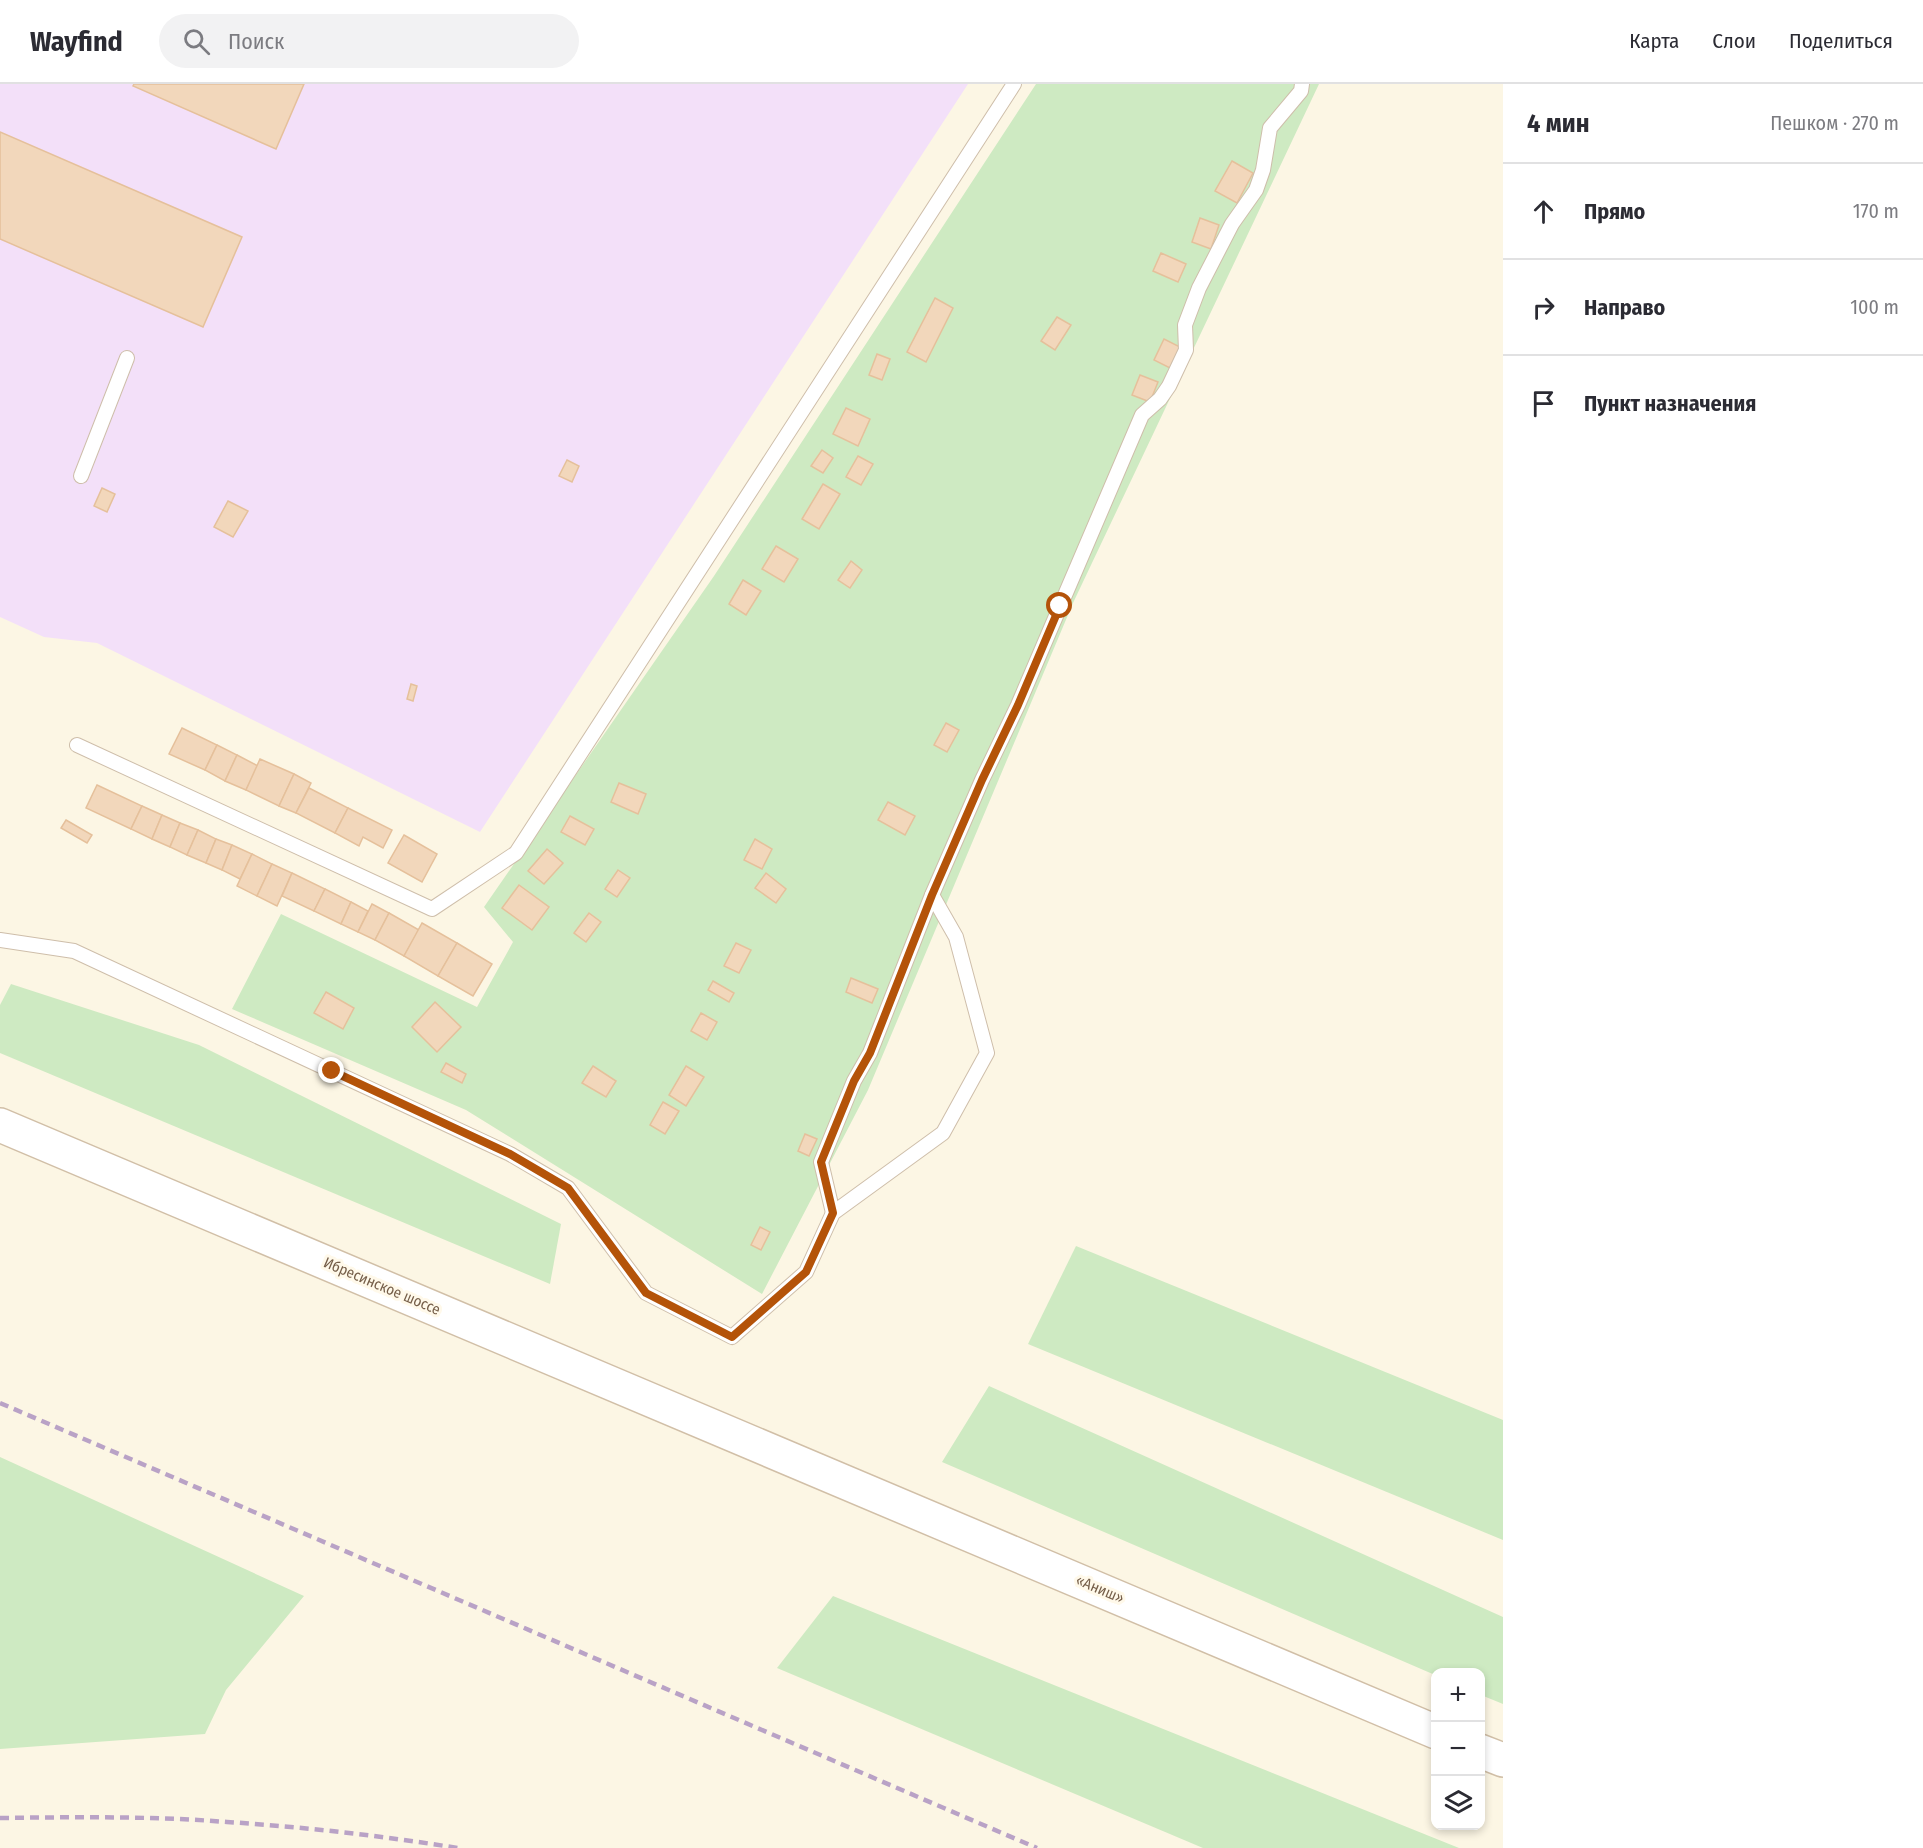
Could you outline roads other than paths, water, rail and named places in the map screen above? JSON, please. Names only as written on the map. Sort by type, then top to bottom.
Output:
[{"type":"main road","name":"Ибресинское шоссе","points":[[0,1125],[764,1447]]},
{"type":"main road","name":"«Аниш»","points":[[764,1447],[1431,1730]]},
{"type":"main road","points":[[1485,1753],[1503,1760]]},
{"type":"lane","points":[[77,745],[432,909],[516,853],[1014,84]]},
{"type":"lane","points":[[833,1213],[821,1162],[854,1081],[870,1053],[932,895],[982,780],[1018,705],[1142,415],[1160,399],[1169,386],[1186,350],[1185,325],[1199,288],[1232,224],[1256,190],[1263,170],[1270,128],[1301,91],[1302,84]]},
{"type":"lane","points":[[81,476],[127,358]]},
{"type":"lane","points":[[0,940],[74,951],[510,1154],[568,1188],[646,1293],[732,1337],[806,1272],[833,1213],[943,1133],[987,1053],[956,937],[932,895]]},
{"type":"railway","points":[[0,1403],[1037,1848]]},
{"type":"railway","points":[[0,1818],[114,1817],[199,1820],[343,1832],[458,1848]]}]
